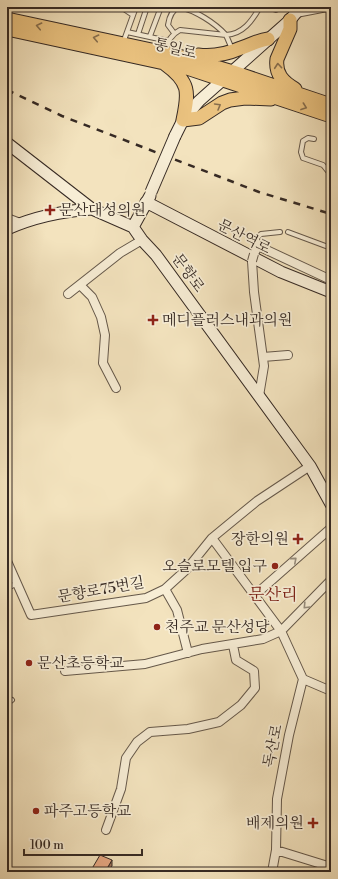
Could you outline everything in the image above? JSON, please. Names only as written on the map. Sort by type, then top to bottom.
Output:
[{"type":"main road","points":[[7,143],[92,210],[133,227],[151,192],[183,120],[199,101],[296,13]]},
{"type":"main road","points":[[296,13],[276,64],[278,74],[284,83],[300,94]]},
{"type":"main road","name":"통일로","points":[[7,20],[125,38],[228,75],[276,97],[331,116]]},
{"type":"main road","name":"통일로","points":[[7,29],[167,52]]},
{"type":"main road","points":[[183,120],[188,96],[184,81],[176,72],[167,52],[212,57],[233,51],[259,40],[268,39]]},
{"type":"main road","name":"통일로","points":[[228,75],[300,94],[331,105]]},
{"type":"main road","points":[[183,120],[199,118],[230,100],[245,98],[269,100],[276,97]]},
{"type":"main road","name":"문산역로","points":[[146,202],[281,272],[331,292]]},
{"type":"main road","points":[[7,229],[20,223],[67,211],[92,210]]},
{"type":"main road","name":"문향로","points":[[133,227],[142,240],[156,255],[310,466],[331,504]]},
{"type":"street","points":[[296,13],[327,7]]},
{"type":"street","points":[[7,218],[20,223]]},
{"type":"street","points":[[68,294],[120,253],[142,240]]},
{"type":"street","points":[[259,396],[264,366],[254,292],[253,258],[258,246],[331,280]]},
{"type":"street","points":[[80,285],[92,297],[101,317],[105,335],[103,363],[116,388]]},
{"type":"street","points":[[263,357],[288,355]]},
{"type":"street","name":"문향로75번길","points":[[7,561],[13,585],[31,616],[146,598],[166,589],[187,569],[212,538],[257,501],[310,466]]},
{"type":"street","points":[[254,595],[331,528]]},
{"type":"street","points":[[212,538],[281,631],[303,679],[331,691]]},
{"type":"street","points":[[65,671],[128,667],[157,662],[188,653],[263,638],[281,631],[331,580]]},
{"type":"street","points":[[166,589],[177,610],[188,653]]},
{"type":"street","points":[[106,830],[121,789],[126,758],[137,742],[150,732],[188,729],[219,722],[241,705],[255,688],[254,671],[236,660],[233,645]]},
{"type":"street","name":"독산로","points":[[272,872],[276,850],[277,799],[289,735],[303,679]]},
{"type":"street","points":[[276,850],[331,866]]},
{"type":"lane","points":[[121,7],[133,15]]},
{"type":"lane","points":[[125,38],[136,7]]},
{"type":"lane","points":[[138,34],[147,7]]},
{"type":"lane","points":[[150,36],[161,7]]},
{"type":"lane","points":[[174,33],[168,25],[168,22],[174,9],[178,7],[193,12],[220,29],[226,35],[233,51]]},
{"type":"lane","points":[[125,38],[138,34],[150,36],[167,52],[174,33],[180,30],[234,35],[244,29],[260,7]]},
{"type":"lane","points":[[267,7],[276,10],[281,7]]},
{"type":"lane","points":[[314,139],[308,138],[303,141],[301,152],[303,158],[323,165],[331,175]]},
{"type":"lane","points":[[258,246],[259,235],[280,232]]},
{"type":"lane","points":[[288,232],[331,248]]},
{"type":"lane","points":[[7,704],[12,700]]},
{"type":"building","points":[[100,855],[112,860],[105,872],[90,872]]},
{"type":"railway","points":[[7,90],[62,116],[259,192],[331,214]]},
{"type":"place","name":"문산대성의원","points":[[50,210]]},
{"type":"place","name":"메디플러스내과의원","points":[[153,320]]},
{"type":"place","name":"장한의원","points":[[298,539]]},
{"type":"place","name":"오슬로모텔 입구","points":[[275,566]]},
{"type":"place","name":"천주교 문산성당","points":[[157,627]]},
{"type":"place","name":"문산초등학교","points":[[29,663]]},
{"type":"place","name":"파주고등학교","points":[[36,811]]},
{"type":"place","name":"배제의원","points":[[313,823]]},
{"type":"district","name":"문산리","points":[[273,595]]}]
